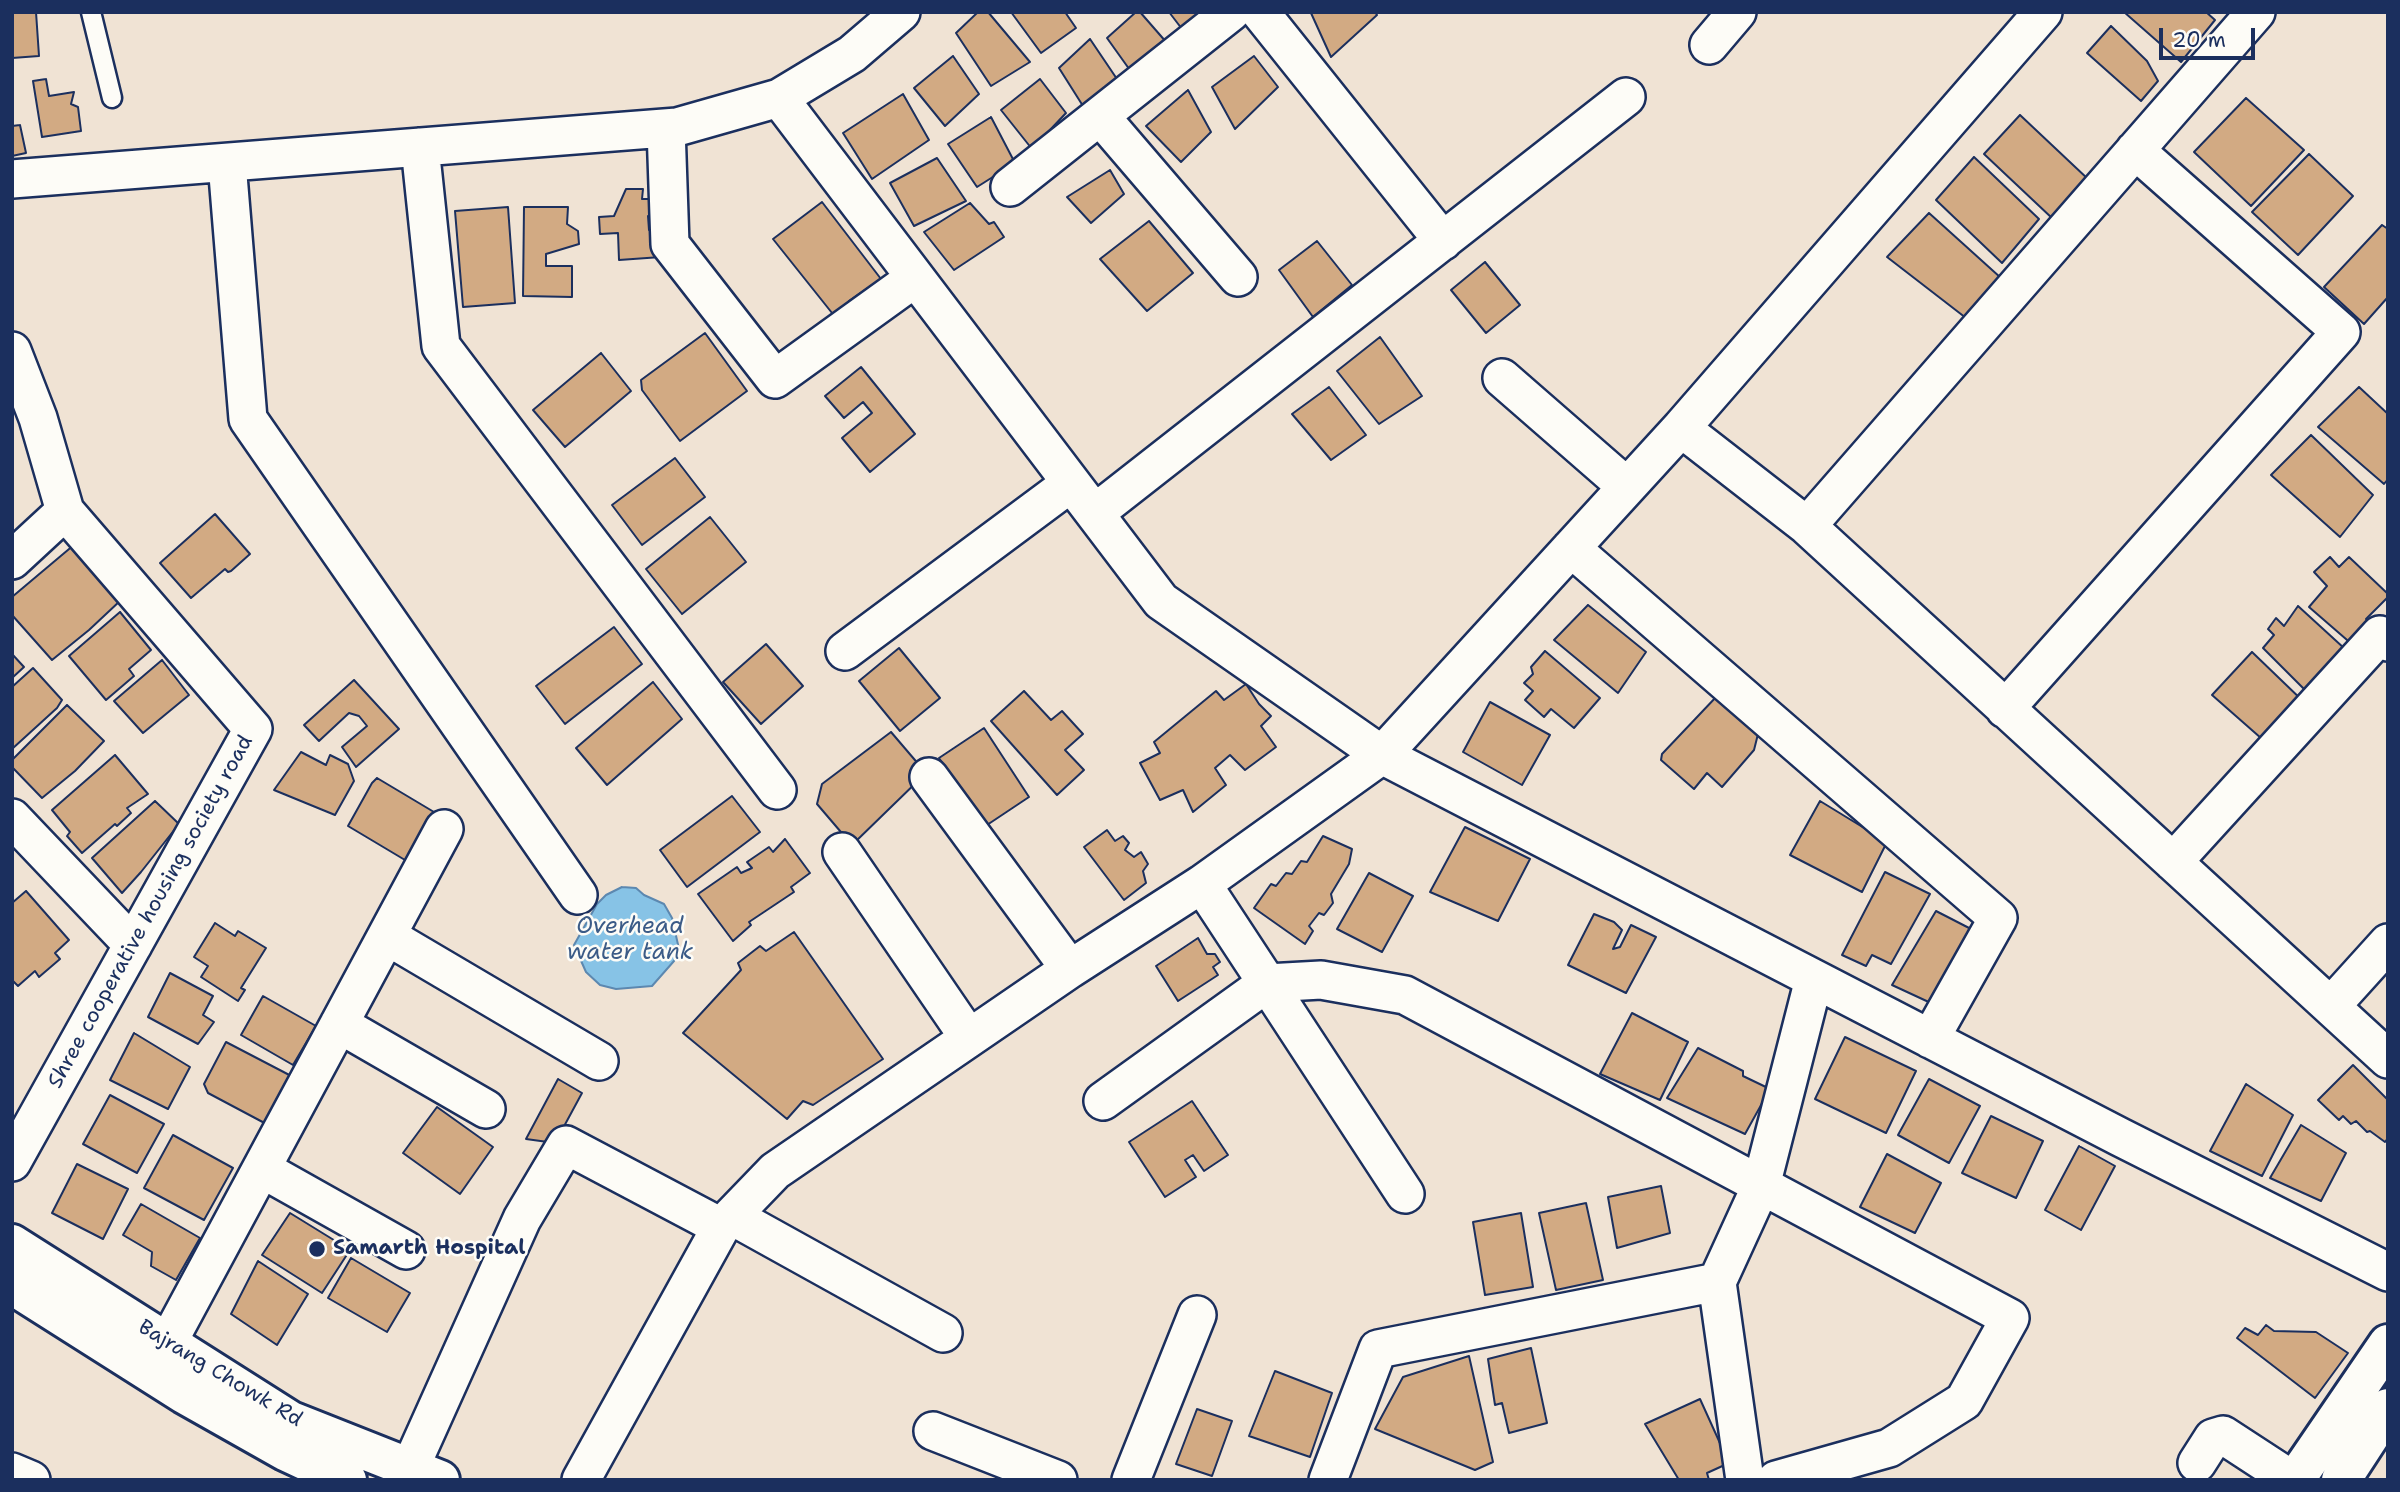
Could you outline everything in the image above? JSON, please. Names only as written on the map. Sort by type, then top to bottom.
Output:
[{"type":"street","points":[[12,179],[677,127],[779,98],[852,54],[901,12]]},
{"type":"street","points":[[1010,187],[1231,12]]},
{"type":"street","points":[[1260,12],[1443,241]]},
{"type":"street","points":[[1709,45],[1737,12]]},
{"type":"street","points":[[581,1480],[727,1222],[775,1171],[1070,969],[1202,884],[1382,755],[1681,428],[2043,12]]},
{"type":"street","points":[[1807,526],[2256,12]]},
{"type":"street","points":[[1094,513],[1626,97]]},
{"type":"street","points":[[779,98],[1161,601],[1382,755],[1930,1039],[2388,1272]]},
{"type":"street","points":[[1101,116],[1238,277]]},
{"type":"street","points":[[666,128],[670,244],[775,379],[915,278]]},
{"type":"street","points":[[420,147],[440,346],[777,790]]},
{"type":"street","points":[[2005,709],[2341,332],[2135,150]]},
{"type":"street","points":[[227,163],[248,419],[578,895]]},
{"type":"street","points":[[12,351],[38,418],[65,511],[12,560]]},
{"type":"street","points":[[1502,378],[1627,487]]},
{"type":"street","points":[[1681,428],[1807,526],[2388,1059]]},
{"type":"street","points":[[845,651],[1071,483]]},
{"type":"street","name":"Shree cooperative housing society road","points":[[12,1162],[253,729],[65,511]]},
{"type":"street","points":[[1571,548],[1998,918],[1930,1039]]},
{"type":"street","points":[[2173,862],[2380,635],[2388,642]]},
{"type":"street","points":[[929,777],[1070,969]]},
{"type":"street","points":[[160,1358],[444,829]]},
{"type":"street","points":[[20,842],[133,945]]},
{"type":"street","points":[[842,852],[970,1038]]},
{"type":"street","points":[[1202,884],[1405,1194]]},
{"type":"street","points":[[387,936],[599,1061]]},
{"type":"street","points":[[2330,1006],[2388,943]]},
{"type":"street","points":[[1745,1480],[1717,1282],[1761,1186],[1814,979]]},
{"type":"street","points":[[1103,1101],[1267,983],[1321,980],[1405,995],[2010,1318],[1964,1401],[1889,1448],[1776,1480]]},
{"type":"street","points":[[339,1024],[486,1109]]},
{"type":"street","points":[[404,1472],[522,1219],[566,1145],[727,1222],[943,1333]]},
{"type":"street","points":[[262,1168],[406,1250]]},
{"type":"street","name":"Bajrang Chowk Rd","points":[[12,1244],[285,1451],[347,1480]]},
{"type":"street","points":[[1328,1480],[1378,1349],[1717,1282]]},
{"type":"street","name":"Bajrang Chowk Rd","points":[[12,1285],[291,1421],[404,1472]]},
{"type":"street","points":[[1131,1480],[1197,1315]]},
{"type":"street","points":[[2197,1463],[2213,1438],[2223,1435],[2294,1480],[2388,1344]]},
{"type":"street","points":[[2341,1480],[2388,1408]]},
{"type":"street","points":[[933,1431],[1058,1480]]},
{"type":"street","points":[[12,1472],[31,1480]]},
{"type":"lane","points":[[91,12],[112,98]]},
{"type":"water","name":"Overhead water tank","points":[[622,887],[636,888],[644,895],[664,904],[672,918],[679,949],[674,961],[652,986],[616,989],[600,985],[586,972],[574,945],[597,904],[606,895]]},
{"type":"building","points":[[12,12],[36,12],[39,56],[12,58]]},
{"type":"building","points":[[978,12],[988,12],[1030,62],[991,86],[956,33]]},
{"type":"building","points":[[1011,12],[1065,12],[1076,28],[1041,53]]},
{"type":"building","points":[[1136,12],[1140,12],[1167,43],[1132,73],[1107,38]]},
{"type":"building","points":[[1169,12],[1204,12],[1182,29]]},
{"type":"building","points":[[1375,12],[1377,15],[1331,57],[1311,13]]},
{"type":"building","points":[[2124,12],[2206,12],[2215,20],[2181,62]]},
{"type":"building","points":[[2111,26],[2147,61],[2158,81],[2141,101],[2087,53]]},
{"type":"building","points":[[1090,39],[1119,82],[1083,106],[1059,68]]},
{"type":"building","points":[[953,56],[979,94],[945,126],[914,88]]},
{"type":"building","points":[[1254,56],[1278,87],[1235,129],[1212,87]]},
{"type":"building","points":[[46,79],[49,96],[74,92],[71,104],[78,107],[81,131],[42,137],[33,81]]},
{"type":"building","points":[[1040,79],[1066,113],[1032,149],[1001,110]]},
{"type":"building","points":[[1188,90],[1211,132],[1181,162],[1146,126]]},
{"type":"building","points":[[903,94],[929,140],[872,179],[843,133]]},
{"type":"building","points":[[2246,98],[2304,150],[2251,206],[2194,152]]},
{"type":"building","points":[[2020,115],[2089,180],[2053,219],[1984,154]]},
{"type":"building","points":[[991,117],[1015,163],[977,187],[948,144]]},
{"type":"building","points":[[20,125],[26,153],[12,156],[12,126]]},
{"type":"building","points":[[2309,154],[2353,196],[2298,255],[2252,212]]},
{"type":"building","points":[[1974,157],[2039,219],[2002,263],[1936,200]]},
{"type":"building","points":[[937,158],[966,201],[914,226],[890,183]]},
{"type":"building","points":[[1110,170],[1124,194],[1091,223],[1067,197]]},
{"type":"building","points":[[626,189],[643,189],[642,199],[650,199],[660,216],[648,216],[649,230],[659,230],[661,257],[619,260],[618,233],[600,234],[599,217],[614,216]]},
{"type":"building","points":[[822,202],[881,279],[849,301],[852,307],[836,318],[773,239]]},
{"type":"building","points":[[970,203],[989,224],[994,222],[1004,237],[954,270],[924,232]]},
{"type":"building","points":[[508,207],[515,303],[463,307],[455,211]]},
{"type":"building","points":[[524,207],[568,207],[567,224],[578,231],[579,244],[546,254],[546,266],[572,266],[572,297],[523,296]]},
{"type":"building","points":[[1929,213],[2001,278],[1966,318],[1887,257]]},
{"type":"building","points":[[1149,221],[1193,273],[1147,311],[1100,259]]},
{"type":"building","points":[[2382,225],[2388,229],[2388,297],[2364,324],[2324,287]]},
{"type":"building","points":[[1317,241],[1352,285],[1313,317],[1279,270]]},
{"type":"building","points":[[1485,262],[1520,305],[1486,333],[1451,290]]},
{"type":"building","points":[[705,333],[747,391],[680,441],[642,390],[641,380]]},
{"type":"building","points":[[1380,337],[1422,396],[1379,424],[1337,371]]},
{"type":"building","points":[[601,353],[631,391],[565,447],[533,410]]},
{"type":"building","points":[[861,367],[915,434],[870,472],[842,438],[872,413],[863,402],[844,418],[825,396]]},
{"type":"building","points":[[1329,387],[1366,435],[1331,460],[1292,414]]},
{"type":"building","points":[[2359,387],[2388,414],[2388,479],[2384,484],[2318,427]]},
{"type":"building","points":[[2311,435],[2373,495],[2340,537],[2271,475]]},
{"type":"building","points":[[675,458],[705,497],[642,545],[612,505]]},
{"type":"building","points":[[215,514],[250,554],[231,571],[225,569],[191,598],[160,563]]},
{"type":"building","points":[[710,517],[746,562],[682,614],[646,569]]},
{"type":"building","points":[[75,544],[121,600],[52,660],[12,615],[12,597]]},
{"type":"building","points":[[2330,557],[2339,567],[2349,557],[2388,594],[2366,619],[2372,625],[2354,646],[2309,607],[2327,586],[2314,572]]},
{"type":"building","points":[[1588,605],[1646,652],[1618,693],[1554,640]]},
{"type":"building","points":[[2298,606],[2345,649],[2304,689],[2263,648],[2274,635],[2268,629],[2276,618],[2284,626]]},
{"type":"building","points":[[120,612],[151,650],[129,669],[134,676],[106,700],[69,656]]},
{"type":"building","points":[[614,627],[642,664],[565,724],[536,686]]},
{"type":"building","points":[[766,644],[803,686],[761,724],[723,682]]},
{"type":"building","points":[[899,648],[940,698],[900,731],[859,681]]},
{"type":"building","points":[[1545,651],[1600,698],[1574,728],[1551,709],[1544,717],[1525,700],[1533,691],[1524,683],[1533,674],[1531,667]]},
{"type":"building","points":[[2252,652],[2307,705],[2270,746],[2212,695]]},
{"type":"building","points":[[12,654],[24,667],[12,678]]},
{"type":"building","points":[[162,660],[189,695],[143,733],[114,701]]},
{"type":"building","points":[[33,668],[62,700],[57,708],[12,749],[12,687]]},
{"type":"building","points":[[354,680],[399,729],[356,767],[342,747],[367,726],[359,716],[349,713],[319,741],[304,725]]},
{"type":"building","points":[[653,682],[682,719],[607,785],[576,748]]},
{"type":"building","points":[[1246,684],[1271,716],[1261,726],[1276,747],[1245,770],[1230,755],[1215,768],[1226,785],[1193,812],[1183,790],[1160,800],[1140,763],[1160,753],[1154,742],[1216,691],[1224,700]]},
{"type":"building","points":[[1024,691],[1051,720],[1062,711],[1083,734],[1065,750],[1084,770],[1057,795],[991,721]]},
{"type":"building","points":[[1717,696],[1758,734],[1754,750],[1722,787],[1707,773],[1694,789],[1661,760],[1662,754]]},
{"type":"building","points":[[1490,702],[1550,735],[1522,785],[1463,752]]},
{"type":"building","points":[[67,705],[104,741],[75,771],[42,798],[12,767],[12,760]]},
{"type":"building","points":[[984,728],[1029,797],[984,827],[939,758]]},
{"type":"building","points":[[891,732],[926,773],[852,845],[817,804],[822,784]]},
{"type":"building","points":[[301,752],[326,765],[330,755],[348,764],[354,781],[335,815],[274,790]]},
{"type":"building","points":[[115,755],[148,794],[127,808],[131,813],[82,853],[67,836],[70,832],[52,810]]},
{"type":"building","points":[[377,778],[439,815],[410,863],[348,826]]},
{"type":"building","points":[[732,796],[760,832],[687,887],[660,850]]},
{"type":"building","points":[[155,801],[179,824],[122,893],[92,858]]},
{"type":"building","points":[[1820,801],[1887,842],[1862,892],[1790,855]]},
{"type":"building","points":[[1465,827],[1530,859],[1498,921],[1430,892]]},
{"type":"building","points":[[1107,830],[1115,841],[1123,836],[1129,843],[1125,850],[1134,857],[1141,852],[1148,864],[1143,871],[1146,883],[1124,900],[1084,847]]},
{"type":"building","points":[[1323,836],[1352,849],[1349,864],[1331,894],[1333,903],[1324,915],[1319,913],[1309,926],[1313,931],[1305,944],[1254,908],[1271,884],[1276,886],[1286,873],[1292,874],[1301,861],[1307,862]]},
{"type":"building","points":[[785,839],[810,873],[791,887],[794,892],[749,922],[751,925],[733,941],[698,894],[737,867],[741,873],[752,868],[747,862],[769,847],[773,852]]},
{"type":"building","points":[[1885,872],[1930,894],[1891,964],[1872,955],[1866,966],[1842,955]]},
{"type":"building","points":[[1369,873],[1413,896],[1382,952],[1337,929]]},
{"type":"building","points":[[26,891],[69,940],[55,953],[60,959],[39,977],[35,971],[18,986],[12,980],[12,903]]},
{"type":"building","points":[[1936,911],[1971,929],[1933,1004],[1892,985]]},
{"type":"building","points":[[1594,914],[1614,922],[1622,930],[1613,949],[1620,947],[1631,925],[1656,937],[1626,993],[1568,965]]},
{"type":"building","points":[[215,923],[235,936],[238,931],[266,948],[241,988],[245,990],[238,1001],[201,977],[208,966],[194,957]]},
{"type":"building","points":[[794,932],[883,1059],[813,1105],[803,1101],[787,1119],[683,1033],[741,970],[738,963],[760,946],[766,951]]},
{"type":"building","points":[[1198,938],[1207,954],[1215,954],[1220,962],[1213,967],[1218,975],[1178,1001],[1156,966]]},
{"type":"building","points":[[170,973],[213,996],[203,1015],[214,1022],[198,1044],[148,1017]]},
{"type":"building","points":[[263,996],[316,1026],[293,1065],[241,1035]]},
{"type":"building","points":[[1632,1013],[1688,1042],[1660,1100],[1600,1074]]},
{"type":"building","points":[[134,1033],[190,1067],[168,1109],[110,1080]]},
{"type":"building","points":[[1845,1037],[1916,1071],[1886,1133],[1815,1099]]},
{"type":"building","points":[[226,1042],[297,1079],[272,1127],[208,1093],[204,1084]]},
{"type":"building","points":[[1698,1048],[1743,1071],[1743,1076],[1770,1089],[1745,1134],[1667,1098]]},
{"type":"building","points":[[2353,1065],[2388,1100],[2388,1138],[2385,1142],[2370,1131],[2367,1132],[2356,1121],[2351,1124],[2343,1116],[2339,1120],[2318,1100]]},
{"type":"building","points":[[558,1079],[582,1093],[555,1143],[526,1139]]},
{"type":"building","points":[[1929,1079],[1980,1106],[1949,1163],[1898,1135]]},
{"type":"building","points":[[2246,1084],[2293,1115],[2262,1176],[2210,1151]]},
{"type":"building","points":[[110,1095],[164,1124],[137,1173],[83,1144]]},
{"type":"building","points":[[1192,1101],[1228,1155],[1204,1171],[1193,1155],[1185,1160],[1196,1177],[1165,1197],[1129,1142]]},
{"type":"building","points":[[437,1107],[493,1147],[460,1194],[403,1153]]},
{"type":"building","points":[[1991,1116],[2043,1141],[2016,1198],[1962,1173]]},
{"type":"building","points":[[2301,1125],[2346,1153],[2321,1201],[2270,1178]]},
{"type":"building","points":[[173,1135],[233,1168],[204,1220],[144,1188]]},
{"type":"building","points":[[2079,1146],[2115,1166],[2081,1230],[2045,1210]]},
{"type":"building","points":[[1887,1154],[1941,1183],[1915,1233],[1860,1207]]},
{"type":"building","points":[[77,1164],[128,1189],[103,1239],[52,1213]]},
{"type":"building","points":[[1661,1186],[1670,1233],[1617,1248],[1608,1197]]},
{"type":"building","points":[[1586,1203],[1603,1280],[1556,1290],[1539,1213]]},
{"type":"building","points":[[141,1204],[200,1238],[176,1280],[151,1266],[152,1252],[123,1235]]},
{"type":"building","points":[[290,1213],[350,1250],[322,1293],[262,1255]]},
{"type":"building","points":[[1521,1213],[1533,1287],[1485,1295],[1473,1222]]},
{"type":"building","points":[[351,1258],[410,1293],[387,1332],[328,1298]]},
{"type":"building","points":[[258,1261],[308,1294],[277,1345],[231,1314]]},
{"type":"building","points":[[2266,1325],[2274,1331],[2316,1332],[2348,1353],[2315,1398],[2237,1338],[2245,1328],[2258,1335]]},
{"type":"building","points":[[1531,1348],[1547,1423],[1509,1433],[1502,1403],[1495,1405],[1488,1359]]},
{"type":"building","points":[[1469,1356],[1493,1462],[1475,1470],[1375,1429],[1403,1377]]},
{"type":"building","points":[[1275,1371],[1332,1393],[1310,1457],[1249,1436]]},
{"type":"building","points":[[1700,1399],[1729,1463],[1707,1473],[1709,1480],[1679,1480],[1645,1424]]},
{"type":"building","points":[[1197,1409],[1232,1421],[1212,1476],[1176,1464]]},
{"type":"place","name":"Samarth Hospital","points":[[317,1249]]}]
